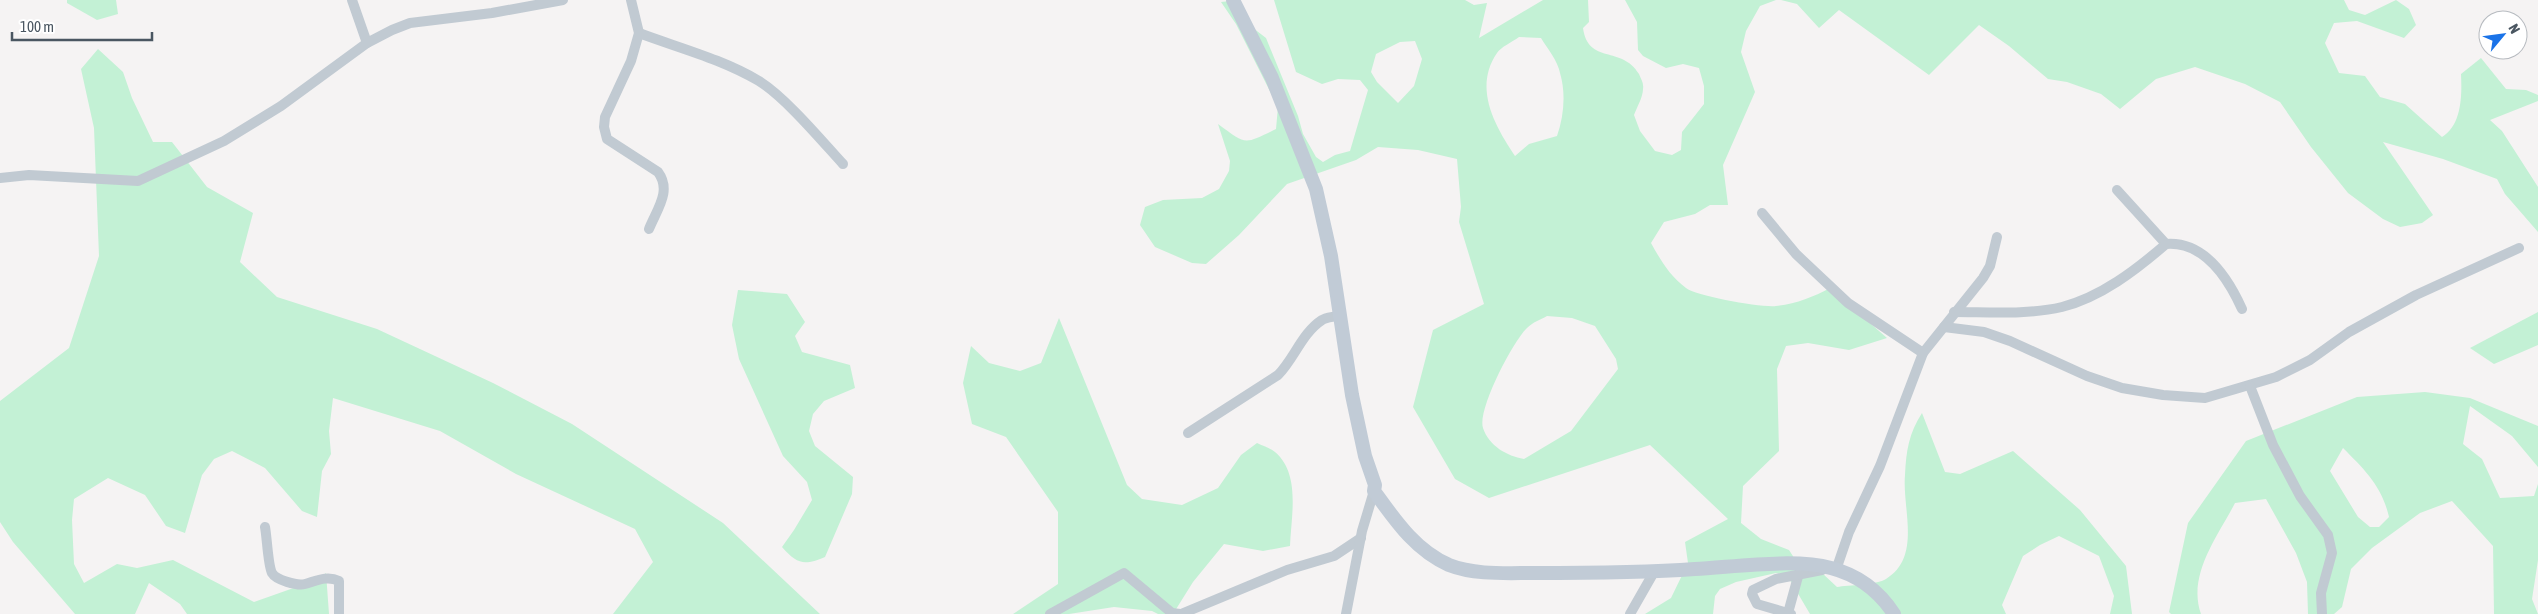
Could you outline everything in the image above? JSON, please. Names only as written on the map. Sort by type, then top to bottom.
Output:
[{"type":"main road","points":[[1233,0],[1272,78],[1316,189],[1331,256],[1352,395],[1365,456],[1375,485],[1374,491],[1412,539],[1427,552],[1450,565],[1473,571],[1588,574],[1792,564],[1834,569],[1864,582],[1878,592],[1894,614]]},
{"type":"street","points":[[352,0],[367,43]]},
{"type":"street","points":[[0,178],[28,175],[138,181],[148,178],[224,141],[265,116],[367,43],[410,23],[492,13],[563,0]]},
{"type":"street","points":[[630,0],[639,32],[631,61],[605,117],[604,127],[607,139],[658,172],[663,179],[666,188],[649,229]]},
{"type":"street","points":[[639,32],[728,64],[761,82],[800,118],[843,164]]},
{"type":"street","points":[[2117,190],[2166,244],[2186,247],[2216,265],[2233,288],[2242,309]]},
{"type":"street","points":[[1762,213],[1796,254],[1848,303],[1923,353]]},
{"type":"street","points":[[1799,573],[1790,613],[1757,604],[1752,594],[1760,586],[1799,573],[1834,569],[1891,438],[1923,353],[1935,341],[1954,312],[1983,278],[1990,266],[1997,237]]},
{"type":"street","points":[[1954,312],[2049,309],[2075,303],[2118,282],[2166,244]]},
{"type":"street","points":[[1944,327],[1984,332],[2010,341],[2087,376],[2122,388],[2163,395],[2205,398],[2276,377],[2310,360],[2349,332],[2416,295],[2519,248]]},
{"type":"street","points":[[1188,433],[1278,375],[1289,364],[1308,332],[1323,319],[1340,316]]},
{"type":"street","points":[[2250,386],[2273,445],[2295,488],[2328,535],[2332,553],[2321,593],[2322,614]]},
{"type":"street","points":[[1346,614],[1361,538],[1374,491]]},
{"type":"street","points":[[265,527],[272,573],[277,578],[302,585],[319,579],[339,581],[339,614]]},
{"type":"street","points":[[1050,614],[1124,573],[1172,613],[1180,614],[1287,570],[1334,556],[1361,538]]},
{"type":"street","points":[[1630,614],[1654,572]]},
{"type":"green space","points":[[67,0],[116,0],[118,14],[97,20],[67,3]]},
{"type":"green space","points":[[1274,0],[1465,0],[1474,5],[1487,3],[1479,38],[1543,0],[1588,0],[1589,22],[1583,28],[1586,39],[1591,47],[1624,60],[1632,65],[1639,74],[1643,83],[1643,92],[1634,115],[1640,131],[1655,151],[1672,155],[1681,150],[1682,132],[1704,104],[1704,86],[1699,68],[1683,64],[1666,68],[1643,56],[1638,50],[1637,22],[1625,0],[1776,0],[1760,6],[1746,31],[1741,52],[1755,92],[1723,165],[1728,205],[1710,205],[1695,214],[1664,222],[1651,243],[1671,273],[1680,283],[1692,291],[1730,301],[1776,306],[1804,300],[1830,288],[1887,338],[1849,350],[1808,343],[1786,346],[1777,369],[1779,451],[1743,486],[1741,523],[1761,539],[1789,550],[1800,567],[1822,573],[1837,587],[1869,584],[1886,579],[1897,570],[1904,558],[1907,545],[1906,458],[1911,435],[1922,413],[1945,472],[1960,474],[2013,451],[2080,510],[2126,566],[2132,614],[2110,614],[2114,596],[2099,556],[2059,536],[2023,556],[2002,605],[2006,614],[1810,614],[1787,575],[1776,573],[1736,582],[1720,589],[1715,596],[1713,614],[1645,614],[1671,598],[1688,563],[1685,542],[1728,519],[1650,445],[1489,498],[1455,479],[1413,407],[1433,330],[1484,304],[1459,222],[1461,207],[1457,159],[1418,150],[1378,147],[1356,160],[1287,184],[1239,235],[1206,264],[1192,263],[1155,247],[1140,225],[1145,207],[1163,200],[1202,198],[1219,189],[1229,171],[1230,161],[1218,124],[1240,139],[1246,140],[1257,138],[1276,129],[1278,107],[1236,24],[1221,2],[1230,1],[1244,21],[1266,38],[1298,116],[1303,134],[1316,157],[1323,162],[1335,155],[1350,151],[1368,90],[1360,80],[1338,79],[1322,84],[1296,72]],"holes":[[[1519,37],[1541,38],[1559,68],[1564,96],[1563,113],[1557,136],[1529,144],[1515,156],[1494,119],[1487,93],[1490,66],[1497,53]],[[1415,41],[1422,59],[1414,86],[1398,103],[1377,82],[1371,72],[1376,54],[1400,42]],[[1547,316],[1572,318],[1595,326],[1616,359],[1618,369],[1571,431],[1524,459],[1505,453],[1494,445],[1483,428],[1483,419],[1485,407],[1505,361],[1521,335],[1534,323]]]},
{"type":"green space","points":[[1781,0],[2344,0],[2349,10],[2365,15],[2396,0],[2409,9],[2416,25],[2404,38],[2357,21],[2334,23],[2325,43],[2339,73],[2365,76],[2380,97],[2405,104],[2442,137],[2449,132],[2457,117],[2461,100],[2461,74],[2478,60],[2483,60],[2506,89],[2526,90],[2538,95],[2538,101],[2490,120],[2502,131],[2538,187],[2538,232],[2505,194],[2497,179],[2443,159],[2383,142],[2433,215],[2422,223],[2400,227],[2383,219],[2348,193],[2311,147],[2280,102],[2245,84],[2195,67],[2156,79],[2120,109],[2101,94],[2067,82],[2048,79],[2009,46],[1979,25],[1929,75],[1839,10],[1819,28],[1797,4]]},
{"type":"green space","points":[[98,49],[123,72],[132,98],[153,142],[172,142],[207,187],[253,213],[240,262],[277,297],[377,329],[493,383],[572,424],[723,523],[820,614],[613,614],[653,562],[635,529],[516,474],[440,431],[333,398],[329,431],[331,454],[322,471],[317,517],[302,511],[265,468],[232,451],[214,459],[202,475],[185,533],[166,526],[145,495],[108,478],[74,499],[72,520],[74,564],[84,583],[117,564],[137,568],[173,560],[254,602],[319,579],[326,573],[329,614],[187,614],[180,604],[149,583],[135,614],[75,614],[13,542],[0,522],[0,401],[69,348],[99,256],[94,128],[81,69]]},
{"type":"green space","points":[[738,290],[787,294],[805,322],[795,336],[802,352],[850,365],[855,388],[824,401],[813,414],[809,431],[815,446],[853,477],[852,494],[825,557],[812,562],[797,560],[782,547],[812,500],[807,482],[783,456],[739,359],[732,325]]},
{"type":"green space","points":[[2538,312],[2538,345],[2494,364],[2470,348]]},
{"type":"green space","points":[[1059,318],[1127,485],[1142,499],[1182,505],[1218,488],[1241,455],[1257,443],[1275,452],[1283,461],[1288,472],[1293,496],[1290,546],[1263,551],[1224,544],[1193,582],[1173,614],[1158,614],[1152,611],[1114,607],[1069,614],[1013,614],[1058,584],[1058,512],[1006,437],[972,424],[963,383],[971,346],[989,363],[1020,371],[1041,363]]},
{"type":"green space","points":[[2425,392],[2470,398],[2538,426],[2538,467],[2512,436],[2470,406],[2463,444],[2482,459],[2500,498],[2534,496],[2538,484],[2538,560],[2532,599],[2538,614],[2494,614],[2493,546],[2452,501],[2420,513],[2372,548],[2351,569],[2342,607],[2334,614],[2308,614],[2307,582],[2296,553],[2266,499],[2235,503],[2213,542],[2201,570],[2198,599],[2201,614],[2171,614],[2169,612],[2188,523],[2246,441],[2357,397]],"holes":[[[2343,448],[2365,471],[2382,496],[2389,517],[2379,527],[2370,527],[2358,517],[2330,471]]]}]
